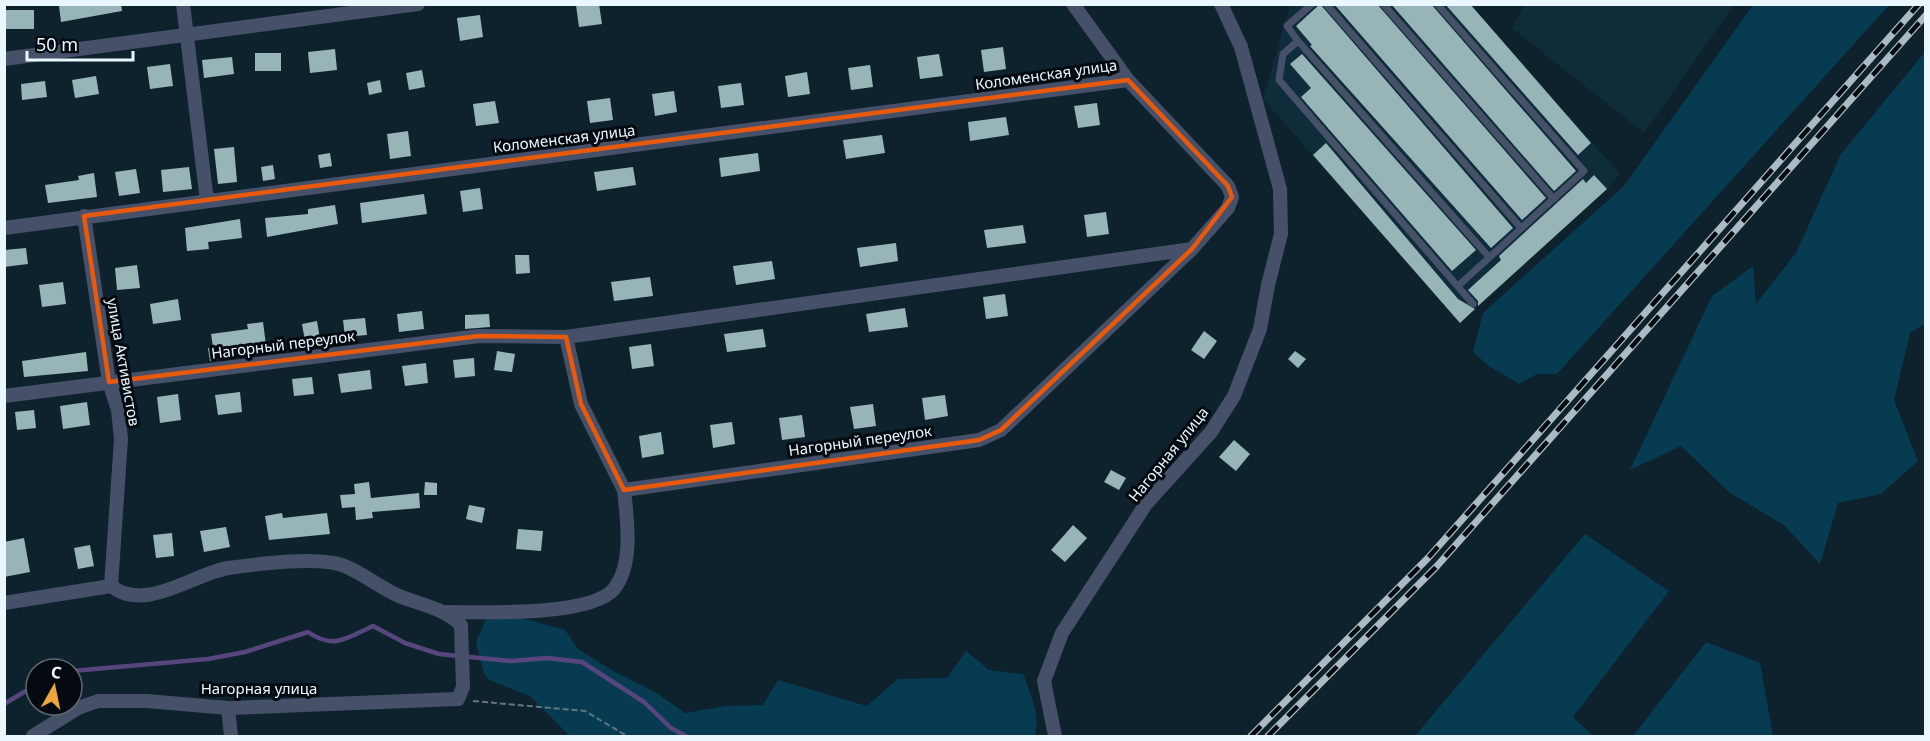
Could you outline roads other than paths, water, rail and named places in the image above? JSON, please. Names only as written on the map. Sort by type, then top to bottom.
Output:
[{"type":"street","points":[[183,4],[207,201]]},
{"type":"street","points":[[4,59],[418,4]]},
{"type":"street","points":[[1073,4],[1128,80]]},
{"type":"street","name":"Нагорная улица","points":[[1055,736],[1044,681],[1062,633],[1146,504],[1211,432],[1234,396],[1260,329],[1281,234],[1280,189],[1241,47],[1221,4]]},
{"type":"street","name":"Нагорный переулок","points":[[624,490],[990,437],[1001,430],[1192,249],[1228,208],[1232,197],[1228,186],[1128,80]]},
{"type":"street","name":"Коломенская улица","points":[[4,228],[1128,80]]},
{"type":"street","name":"улица Активистов","points":[[84,216],[109,382],[117,410],[121,439],[111,586]]},
{"type":"street","name":"Нагорный переулок","points":[[4,396],[479,336],[566,337],[1192,249]]},
{"type":"street","points":[[4,603],[111,586],[119,593],[144,594],[174,588],[227,568],[318,560],[348,567],[396,594],[447,612],[529,612],[581,606],[613,590],[625,565],[628,522],[624,490],[581,404],[566,337]]},
{"type":"street","name":"Нагорная улица","points":[[33,736],[78,708],[98,701],[147,701],[228,708],[458,699],[463,687],[461,625],[447,612]]},
{"type":"street","points":[[228,708],[231,736]]},
{"type":"lane","points":[[1312,4],[1287,26],[1489,257]]},
{"type":"lane","points":[[1326,4],[1521,228]]},
{"type":"lane","points":[[1383,4],[1554,199]]},
{"type":"lane","points":[[1437,4],[1584,171],[1458,286]]},
{"type":"lane","points":[[1298,41],[1283,54],[1279,80],[1473,304]]},
{"type":"waterway","points":[[84,670],[208,659],[245,652],[308,632],[325,640],[341,640],[373,626],[405,643],[439,654],[511,661],[547,658],[582,662],[644,702],[671,728],[686,736]]},
{"type":"waterway","points":[[4,704],[24,692]]},
{"type":"railway","points":[[1251,736],[1428,558],[1919,4]]},
{"type":"railway","points":[[1268,736],[1437,566],[1926,15]]}]
